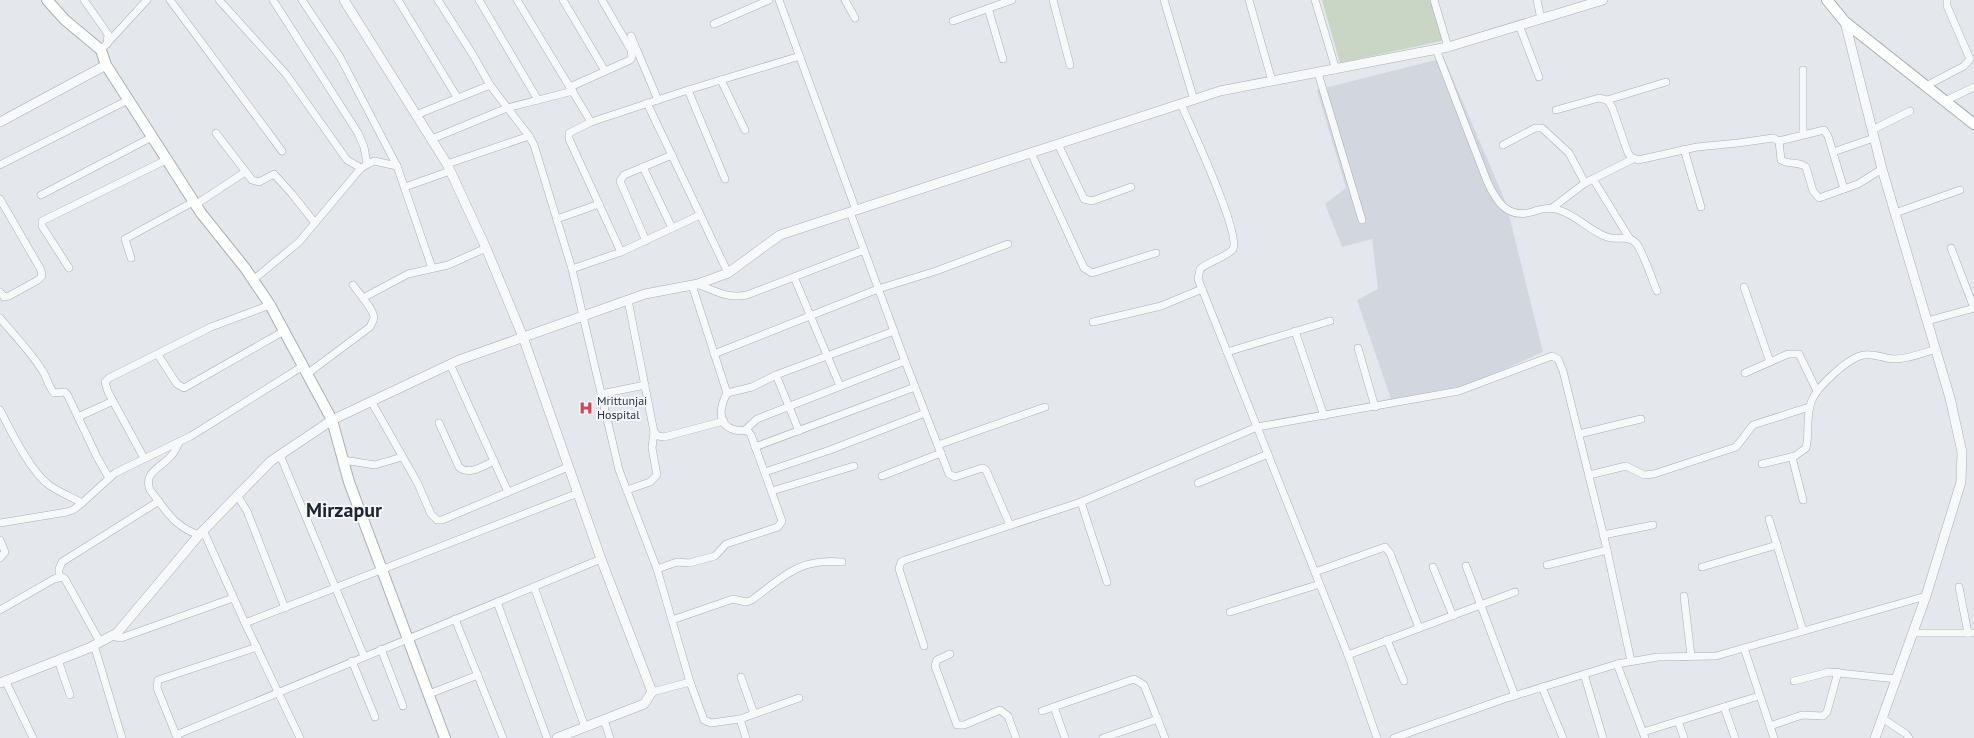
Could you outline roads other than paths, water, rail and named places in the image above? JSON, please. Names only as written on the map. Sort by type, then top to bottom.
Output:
[{"type":"main road","points":[[47,0],[65,20],[104,47],[106,65],[194,204],[253,280],[270,305],[332,420],[349,482],[408,638],[428,694],[441,737]]},
{"type":"main road","points":[[1827,0],[1845,22],[1974,124]]},
{"type":"street","points":[[84,0],[108,34],[104,47]]},
{"type":"street","points":[[104,47],[147,0]]},
{"type":"street","points":[[219,0],[286,74],[347,160],[361,168]]},
{"type":"street","points":[[273,0],[358,133],[364,147],[367,163]]},
{"type":"street","points":[[302,0],[340,57],[397,166],[432,268]]},
{"type":"street","points":[[344,0],[449,168],[486,248],[523,337],[601,559],[652,692]]},
{"type":"street","points":[[398,0],[457,97]]},
{"type":"street","points":[[438,0],[490,85],[529,136],[538,157],[572,269],[619,470],[656,569],[690,682],[704,720],[711,722],[740,719],[799,698]]},
{"type":"street","points":[[479,0],[538,100]]},
{"type":"street","points":[[517,0],[591,122]]},
{"type":"street","points":[[563,0],[605,71]]},
{"type":"street","points":[[602,0],[636,56]]},
{"type":"street","points":[[714,24],[769,0]]},
{"type":"street","points":[[779,0],[800,56],[853,211],[864,250],[905,361],[941,452],[952,476],[955,478],[983,468],[986,470],[1010,525]]},
{"type":"street","points":[[845,0],[855,18]]},
{"type":"street","points":[[953,21],[1012,0]]},
{"type":"street","points":[[1053,0],[1070,65]]},
{"type":"street","points":[[1164,0],[1194,100]]},
{"type":"street","points":[[1249,0],[1272,82]]},
{"type":"street","points":[[1315,0],[1336,70]]},
{"type":"street","points":[[1434,0],[1448,47]]},
{"type":"street","points":[[1537,0],[1541,19]]},
{"type":"street","points":[[33,738],[3,682],[97,644],[117,633],[201,533],[271,461],[332,420],[371,401],[450,364],[523,337],[645,294],[695,285],[728,273],[780,234],[1220,91],[1336,70],[1448,47],[1603,0]]},
{"type":"street","points":[[1926,86],[1964,66],[1970,59],[1946,6],[1947,0]]},
{"type":"street","points":[[174,1],[282,151]]},
{"type":"street","points":[[988,8],[1003,59]]},
{"type":"street","points":[[1845,22],[1882,169],[1950,398],[1962,452],[1961,482],[1926,596],[1875,738]]},
{"type":"street","points":[[1519,25],[1539,77]]},
{"type":"street","points":[[631,36],[636,56],[658,100]]},
{"type":"street","points":[[1436,49],[1496,199],[1502,207],[1517,213],[1552,208],[1560,210],[1608,238],[1624,237],[1630,239]]},
{"type":"street","points":[[432,139],[507,108],[571,89],[636,56]]},
{"type":"street","points":[[621,252],[568,136],[571,131],[591,122],[647,103],[800,56]]},
{"type":"street","points":[[0,122],[106,65]]},
{"type":"street","points":[[1803,70],[1803,134]]},
{"type":"street","points":[[1318,73],[1362,220]]},
{"type":"street","points":[[721,80],[745,130]]},
{"type":"street","points":[[1556,110],[1599,98],[1607,100],[1666,82]]},
{"type":"street","points":[[416,115],[457,97],[490,85]]},
{"type":"street","points":[[1945,101],[1974,87]]},
{"type":"street","points":[[688,90],[725,179]]},
{"type":"street","points":[[0,165],[128,100]]},
{"type":"street","points":[[1607,100],[1612,108],[1628,153],[1633,158],[1642,160],[1684,149],[1773,138],[1779,141],[1824,130],[1833,152],[1844,189]]},
{"type":"street","points":[[647,103],[728,273]]},
{"type":"street","points":[[1181,104],[1221,197],[1235,241],[1232,251],[1200,269],[1198,279],[1348,655],[1376,738]]},
{"type":"street","points":[[1833,152],[1873,134],[1910,111]]},
{"type":"street","points":[[1503,145],[1535,128],[1542,128],[1569,153],[1585,183]]},
{"type":"street","points":[[216,133],[245,172],[255,182],[259,182],[272,174],[275,176],[315,223]]},
{"type":"street","points":[[405,187],[529,136]]},
{"type":"street","points":[[41,194],[152,137]]},
{"type":"street","points":[[1779,141],[1781,160],[1784,162],[1803,164],[1806,167],[1817,196],[1822,198],[1858,184],[1882,169]]},
{"type":"street","points":[[1058,144],[1084,199],[1092,201],[1131,187]]},
{"type":"street","points":[[1684,149],[1701,207]]},
{"type":"street","points":[[1031,153],[1087,272],[1092,273],[1156,253]]},
{"type":"street","points":[[646,241],[620,181],[624,175],[672,155]]},
{"type":"street","points":[[1552,208],[1593,178],[1633,158]]},
{"type":"street","points":[[69,268],[42,226],[42,222],[166,160]]},
{"type":"street","points":[[253,280],[299,242],[361,168],[367,163],[374,162],[397,166]]},
{"type":"street","points":[[643,167],[672,228]]},
{"type":"street","points":[[132,258],[125,239],[194,204],[245,172]]},
{"type":"street","points":[[1593,178],[1630,239],[1638,248],[1657,291]]},
{"type":"street","points":[[1895,213],[1960,190]]},
{"type":"street","points":[[0,199],[41,270],[42,276],[38,280],[9,296],[4,297],[0,292]]},
{"type":"street","points":[[557,219],[599,204]]},
{"type":"street","points":[[572,269],[621,252],[700,215]]},
{"type":"street","points":[[714,354],[878,289],[936,271],[1008,244]]},
{"type":"street","points":[[363,298],[408,274],[448,265],[486,248]]},
{"type":"street","points":[[1927,321],[1974,308],[1951,248]]},
{"type":"street","points":[[695,285],[729,297],[737,297],[864,250]]},
{"type":"street","points":[[794,277],[840,386]]},
{"type":"street","points":[[0,523],[73,510],[109,478],[126,466],[179,442],[305,370],[370,327],[374,317],[363,298],[353,285]]},
{"type":"street","points":[[656,569],[677,562],[689,563],[715,556],[726,544],[778,526],[782,521],[751,435],[748,431],[736,430],[724,421],[720,409],[727,393],[714,354],[695,285]]},
{"type":"street","points":[[1744,288],[1770,362]]},
{"type":"street","points":[[1093,322],[1161,306],[1202,289]]},
{"type":"street","points":[[627,490],[650,482],[657,475],[652,448],[654,432],[628,300]]},
{"type":"street","points":[[144,458],[105,387],[106,382],[110,378],[211,327],[270,305]]},
{"type":"street","points":[[0,318],[33,357],[43,372],[51,390],[54,393],[65,392],[68,396],[96,457],[109,478]]},
{"type":"street","points":[[1227,352],[1330,321]]},
{"type":"street","points":[[158,355],[177,384],[184,388],[284,331]]},
{"type":"street","points":[[727,393],[748,389],[776,375],[894,331]]},
{"type":"street","points":[[1295,331],[1324,416]]},
{"type":"street","points":[[1358,348],[1375,407]]},
{"type":"street","points":[[1762,464],[1792,457],[1802,453],[1806,448],[1810,407],[1817,390],[1843,367],[1864,355],[1900,359],[1936,349]]},
{"type":"street","points":[[1745,373],[1794,353],[1799,354],[1817,390]]},
{"type":"street","points":[[924,646],[899,569],[901,562],[1082,502],[1257,427],[1464,390],[1552,356],[1558,359],[1561,364],[1579,434],[1607,550],[1630,662]]},
{"type":"street","points":[[744,430],[757,418],[905,361]]},
{"type":"street","points":[[450,364],[508,492]]},
{"type":"street","points":[[776,375],[799,431]]},
{"type":"street","points":[[601,394],[645,385]]},
{"type":"street","points":[[755,447],[915,387]]},
{"type":"street","points":[[78,417],[113,401]]},
{"type":"street","points":[[371,401],[417,482],[431,514],[437,520],[442,520],[568,467]]},
{"type":"street","points":[[938,445],[1045,407]]},
{"type":"street","points":[[1589,475],[1626,466],[1644,474],[1654,474],[1736,447],[1753,425],[1810,407]]},
{"type":"street","points":[[0,410],[14,437],[42,479],[82,503]]},
{"type":"street","points":[[765,472],[830,450],[925,413]]},
{"type":"street","points":[[1579,434],[1641,419]]},
{"type":"street","points":[[654,432],[658,436],[664,436],[724,421]]},
{"type":"street","points":[[439,423],[459,467],[463,471],[468,472],[494,461]]},
{"type":"street","points":[[179,442],[172,456],[150,474],[148,478],[150,490],[181,528],[201,533],[234,598],[300,738]]},
{"type":"street","points":[[882,476],[941,452]]},
{"type":"street","points":[[1198,483],[1268,454]]},
{"type":"street","points":[[280,455],[364,656]]},
{"type":"street","points":[[343,460],[375,465],[402,457]]},
{"type":"street","points":[[1792,457],[1803,500]]},
{"type":"street","points":[[772,491],[854,466]]},
{"type":"street","points":[[245,623],[578,493]]},
{"type":"street","points":[[237,495],[247,511],[285,608]]},
{"type":"street","points":[[58,577],[62,562],[159,501]]},
{"type":"street","points":[[1082,502],[1107,582]]},
{"type":"street","points":[[1769,519],[1803,631]]},
{"type":"street","points":[[1603,535],[1653,525]]},
{"type":"street","points":[[0,540],[5,552],[0,558]]},
{"type":"street","points":[[1702,567],[1777,545]]},
{"type":"street","points":[[1315,572],[1385,547],[1390,553],[1419,628]]},
{"type":"street","points":[[1547,565],[1607,550]]},
{"type":"street","points":[[257,647],[158,680],[157,688],[177,736],[352,661],[601,559]]},
{"type":"street","points":[[672,620],[733,599],[746,602],[752,600],[790,571],[801,566],[824,560],[842,562]]},
{"type":"street","points":[[1466,566],[1515,696]]},
{"type":"street","points":[[1433,567],[1453,616]]},
{"type":"street","points":[[0,610],[58,577],[65,579],[97,644],[122,738]]},
{"type":"street","points":[[1230,612],[1320,584]]},
{"type":"street","points":[[534,587],[585,727]]},
{"type":"street","points":[[1912,633],[1972,634],[1959,587]]},
{"type":"street","points":[[1348,655],[1516,592]]},
{"type":"street","points":[[1684,596],[1691,656]]},
{"type":"street","points":[[1394,738],[1406,736],[1515,696],[1617,664],[1658,657],[1716,656],[1926,596]]},
{"type":"street","points":[[111,636],[121,638],[234,598]]},
{"type":"street","points":[[496,602],[547,738]]},
{"type":"street","points":[[455,619],[503,738]]},
{"type":"street","points":[[1387,640],[1404,681]]},
{"type":"street","points":[[1744,648],[1774,738]]},
{"type":"street","points":[[381,649],[404,706]]},
{"type":"street","points":[[950,654],[937,660],[935,666],[957,725],[964,725],[1000,710],[1008,716],[1016,738]]},
{"type":"street","points":[[58,660],[70,695]]},
{"type":"street","points":[[352,661],[375,717]]},
{"type":"street","points":[[1617,664],[1644,735],[1678,721],[1759,696]]},
{"type":"street","points":[[1794,681],[1823,672],[1838,672],[1896,678]]},
{"type":"street","points":[[1770,726],[1802,715],[1823,716],[1827,712],[1838,672]]},
{"type":"street","points":[[1584,674],[1603,738]]},
{"type":"street","points":[[428,694],[478,676]]},
{"type":"street","points":[[742,677],[754,714]]},
{"type":"street","points":[[1042,711],[1134,678],[1144,685],[1166,738]]},
{"type":"street","points":[[557,738],[644,704],[652,692],[690,682]]},
{"type":"street","points":[[1542,687],[1563,738]]},
{"type":"street","points":[[1054,707],[1065,738]]},
{"type":"street","points":[[1724,707],[1735,738]]},
{"type":"street","points":[[1882,718],[1906,734],[1909,738]]},
{"type":"street","points":[[740,719],[746,738]]},
{"type":"street","points":[[1103,738],[1158,719]]},
{"type":"street","points":[[604,720],[610,738]]},
{"type":"street","points":[[1678,721],[1684,738]]},
{"type":"place","name":"Mrittunjai Hospital","points":[[586,408]]},
{"type":"district","name":"Mirzapur","points":[[344,510]]}]
